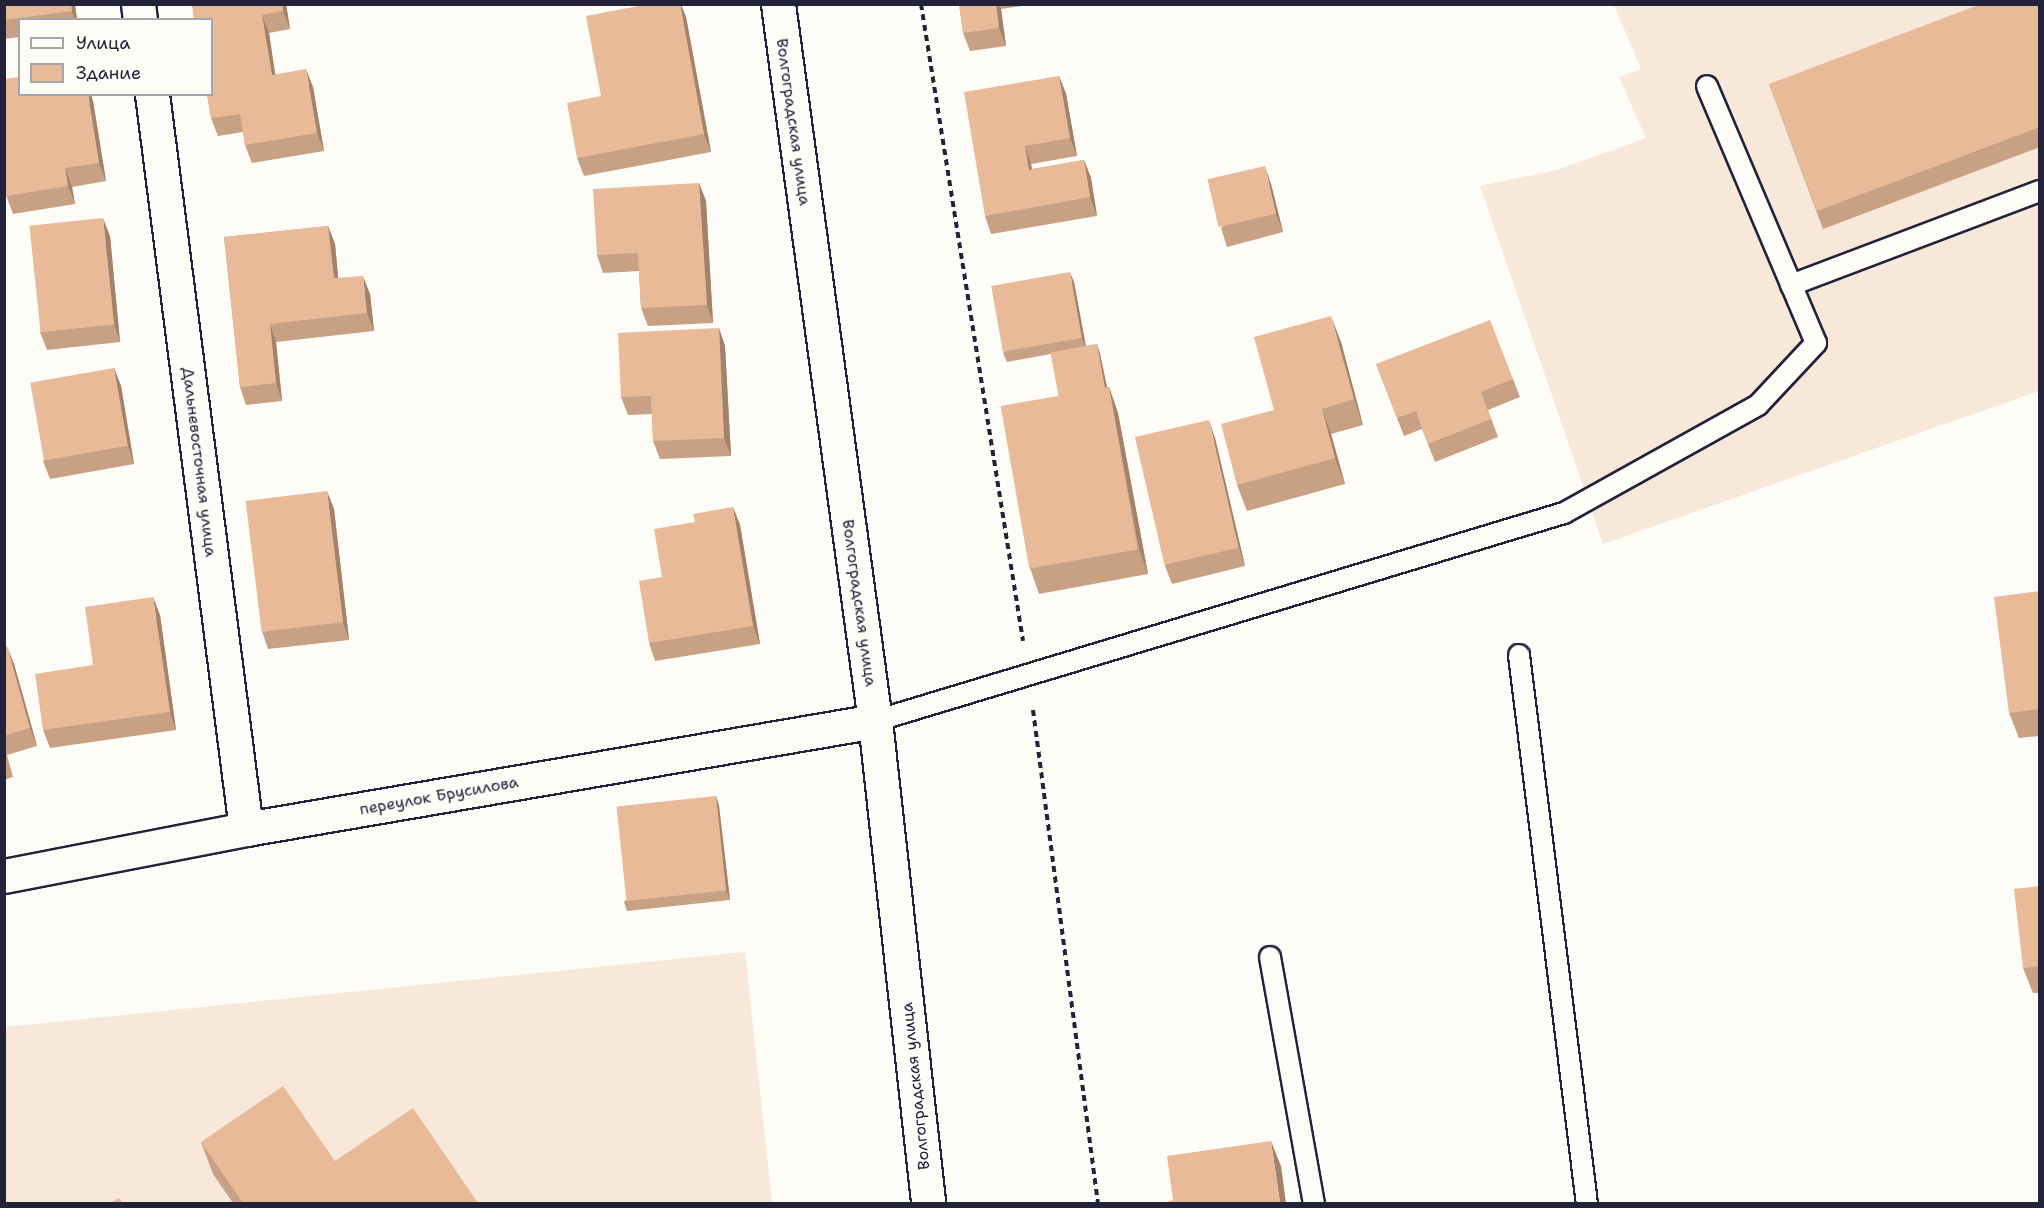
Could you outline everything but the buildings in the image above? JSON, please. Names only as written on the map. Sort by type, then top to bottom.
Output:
[{"type":"street","name":"Волгоградская улица","points":[[778,4],[875,721],[928,1203]]},
{"type":"street","name":"Дальневосточная улица","points":[[152,96],[246,829]]},
{"type":"street","name":"переулок Брусилова","points":[[4,876],[246,829],[875,721]]},
{"type":"lane","points":[[875,721],[1572,509],[1758,405],[1816,343],[1707,86]]},
{"type":"lane","points":[[1791,285],[2040,191]]},
{"type":"lane","points":[[1519,654],[1587,1203]]},
{"type":"lane","points":[[1270,957],[1314,1203]]},
{"type":"path","points":[[921,4],[1028,674],[1098,1203]]},
{"type":"shaded area","points":[[1614,5],[2039,5],[2039,391],[1603,544],[1480,186],[1557,170],[1646,138],[1619,77],[1641,69]]},
{"type":"shaded area","points":[[745,952],[772,1203],[5,1204],[5,1027]]}]
